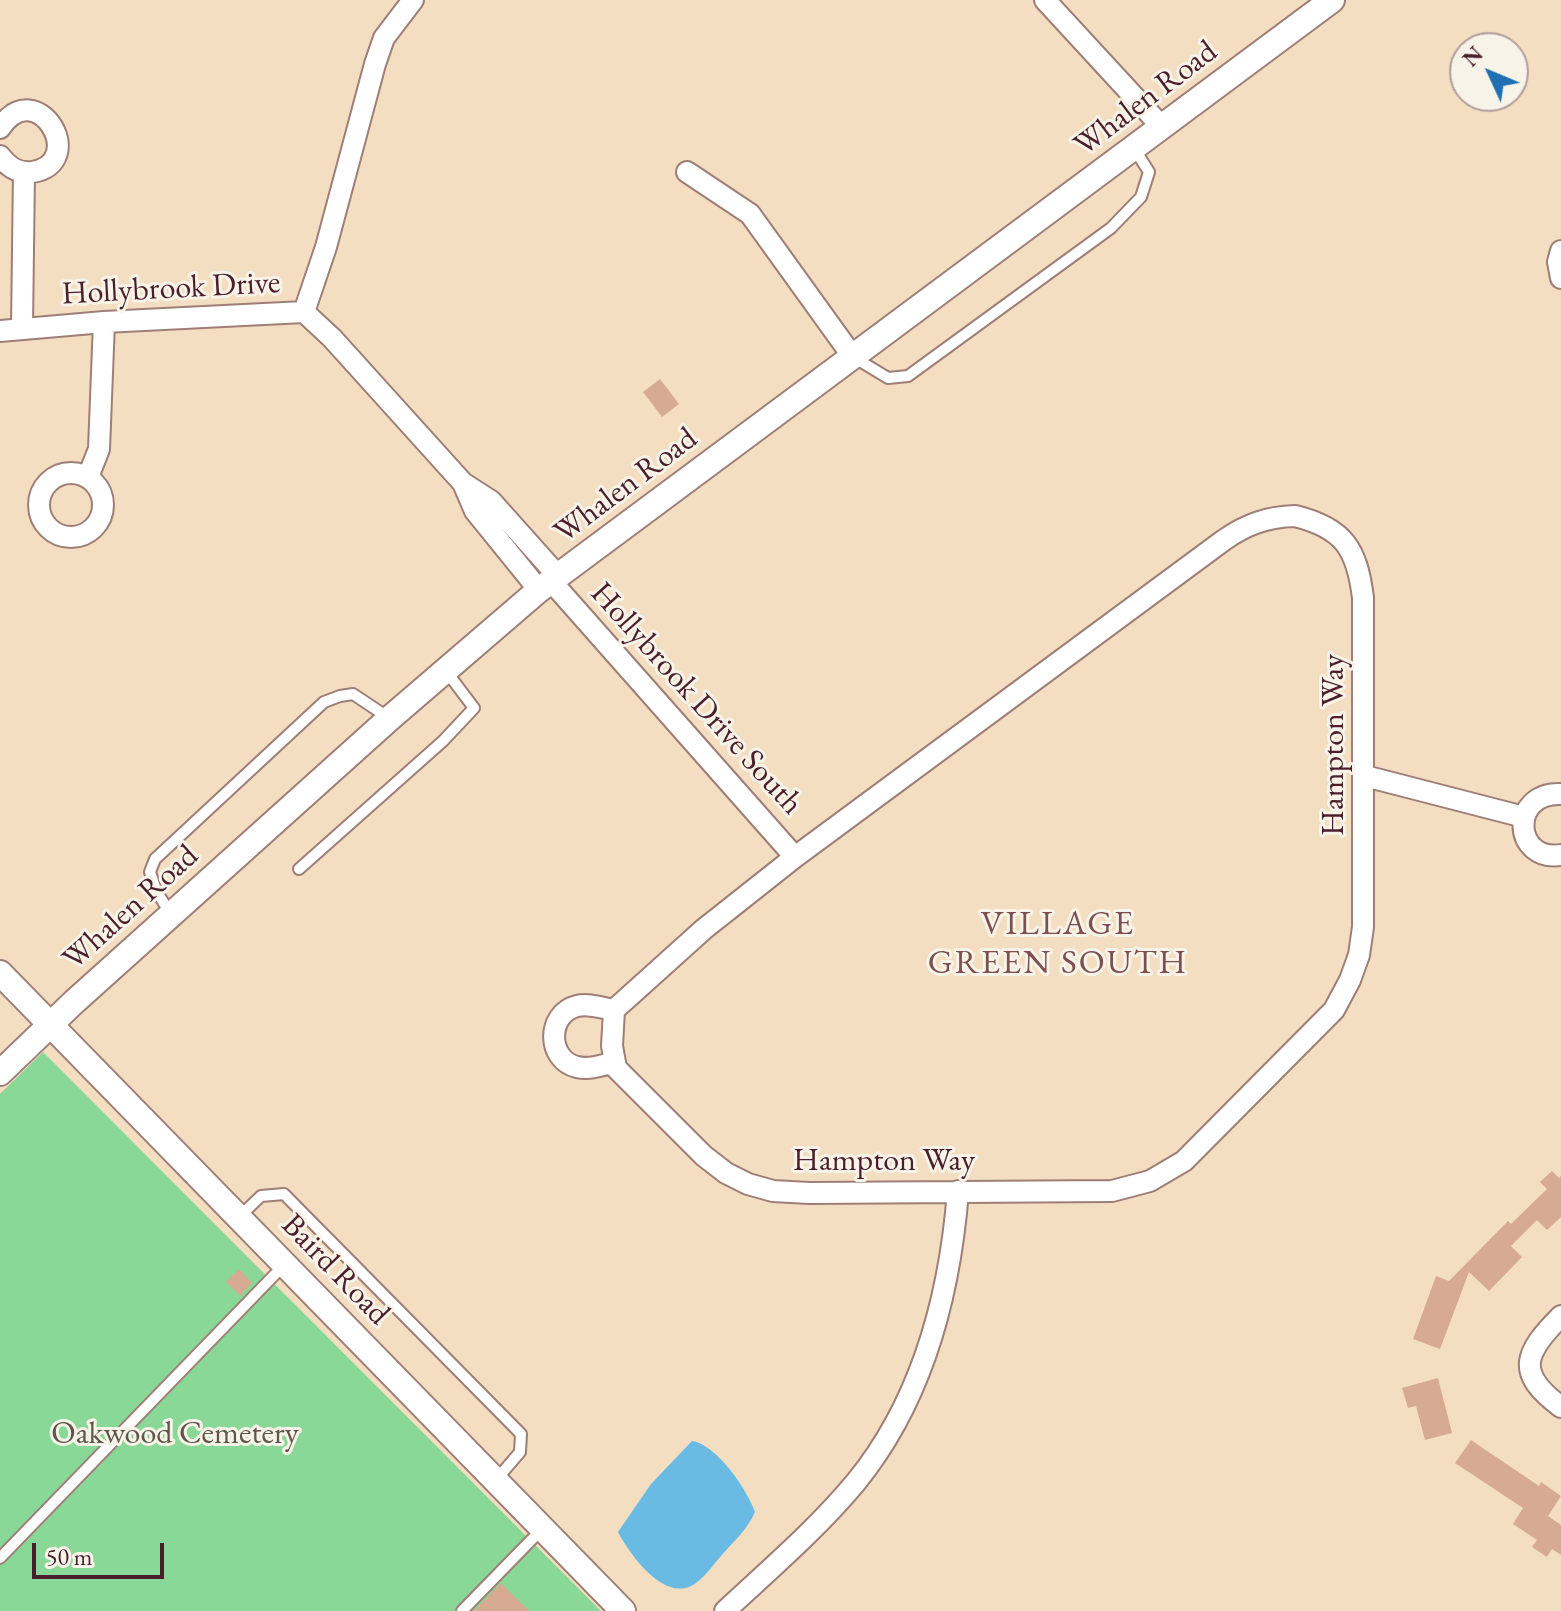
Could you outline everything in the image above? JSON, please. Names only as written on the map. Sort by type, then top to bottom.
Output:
[{"type":"street","points":[[1045,0],[1162,127]]},
{"type":"street","name":"Whalen Road","points":[[0,1073],[389,719],[550,583],[1332,0]]},
{"type":"street","points":[[304,312],[326,247],[375,64],[384,38],[404,3]]},
{"type":"street","points":[[0,128],[13,114],[32,111],[50,121],[56,130],[57,151],[52,160],[35,172],[24,172],[6,165],[0,156]]},
{"type":"street","points":[[22,327],[24,172]]},
{"type":"street","points":[[687,172],[750,214],[853,357]]},
{"type":"street","points":[[1561,251],[1558,262],[1561,278]]},
{"type":"street","name":"Hollybrook Drive","points":[[0,331],[22,327],[304,312],[332,338],[463,483],[475,511],[550,583]]},
{"type":"street","points":[[88,477],[99,449],[104,322]]},
{"type":"street","name":"Hampton Way","points":[[614,1010],[704,929],[795,857],[1247,525],[1273,517],[1295,516],[1333,530],[1349,546],[1357,563],[1363,598],[1365,776],[1363,927],[1359,955],[1334,1010],[1184,1161],[1150,1181],[1112,1191],[773,1191],[748,1184],[726,1173],[704,1156],[622,1074],[615,1062]]},
{"type":"street","name":"Hollybrook Drive South","points":[[550,583],[795,857]]},
{"type":"street","points":[[1365,776],[1524,817]]},
{"type":"street","points":[[1561,794],[1540,797],[1532,803],[1524,817],[1524,832],[1534,849],[1543,854],[1561,855]]},
{"type":"street","name":"Baird Road","points":[[0,973],[623,1611]]},
{"type":"street","points":[[589,1005],[614,1010],[615,1062],[590,1068],[571,1065],[557,1052],[553,1033],[556,1024],[569,1009],[589,1005]]},
{"type":"street","points":[[725,1611],[822,1520],[857,1481],[884,1443],[906,1400],[930,1340],[948,1277],[958,1191]]},
{"type":"street","points":[[1561,1316],[1534,1346],[1530,1371],[1542,1393],[1561,1407]]},
{"type":"lane","points":[[853,357],[888,378],[908,376],[957,343],[1111,228],[1141,197],[1149,172],[1134,148]]},
{"type":"lane","points":[[299,869],[443,741],[474,708],[446,671]]},
{"type":"lane","points":[[171,915],[156,890],[150,872],[155,859],[324,702],[353,694],[389,719]]},
{"type":"lane","points":[[239,1217],[261,1196],[284,1194],[521,1434],[520,1452],[496,1480]]},
{"type":"lane","points":[[0,1558],[285,1263]]},
{"type":"lane","points":[[462,1611],[543,1528]]},
{"type":"green space","name":"Oakwood Cemetery","points":[[43,1052],[601,1611],[0,1611],[0,1094]]},
{"type":"water","points":[[692,1441],[711,1450],[730,1469],[755,1512],[744,1530],[703,1577],[695,1584],[680,1589],[658,1581],[648,1572],[618,1532],[651,1484]]},
{"type":"building","points":[[660,379],[679,404],[662,417],[643,392]]},
{"type":"building","points":[[1552,1171],[1559,1178],[1561,1176],[1561,1217],[1547,1230],[1537,1220],[1511,1246],[1522,1257],[1489,1291],[1469,1272],[1440,1349],[1413,1339],[1436,1276],[1449,1281],[1508,1221],[1511,1224],[1547,1189],[1540,1182]]},
{"type":"building","points":[[239,1269],[252,1283],[240,1296],[226,1282]]},
{"type":"building","points":[[1438,1378],[1452,1433],[1425,1440],[1416,1406],[1408,1408],[1402,1388]]},
{"type":"building","points":[[1471,1440],[1539,1486],[1541,1482],[1561,1496],[1548,1516],[1561,1525],[1561,1555],[1552,1549],[1547,1557],[1532,1547],[1537,1540],[1513,1524],[1523,1508],[1455,1463]]},
{"type":"building","points":[[501,1583],[529,1611],[474,1611]]},
{"type":"district","name":"VILLAGE GREEN SOUTH","points":[[1058,944]]}]
